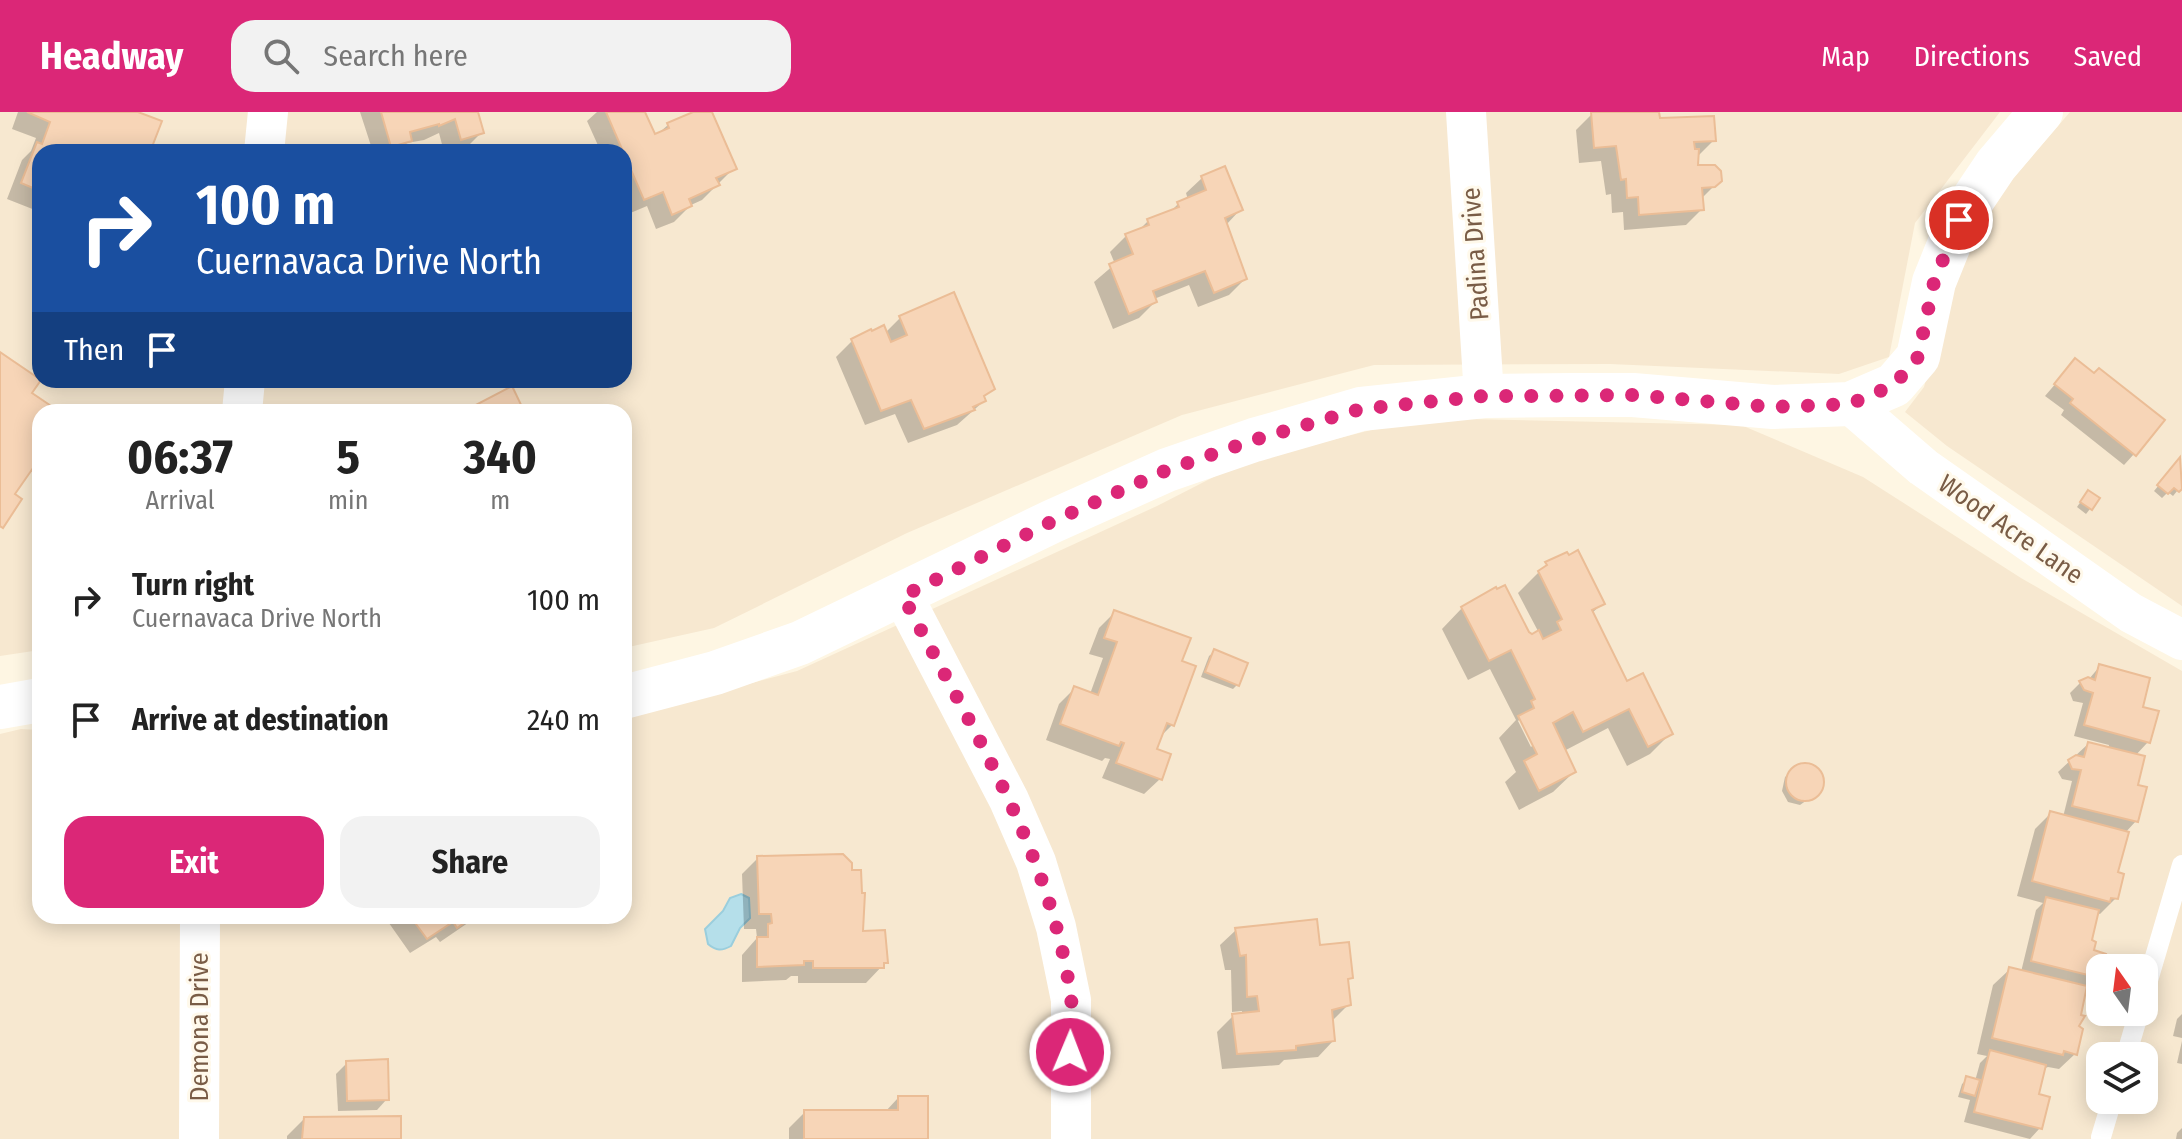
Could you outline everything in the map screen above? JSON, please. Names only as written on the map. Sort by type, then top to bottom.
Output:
[{"type":"street","points":[[265,144],[268,112]]},
{"type":"street","name":"Padina Drive","points":[[1466,112],[1484,396]]},
{"type":"street","points":[[632,695],[715,673],[800,643],[903,596],[1053,521],[1167,470],[1254,440],[1361,409],[1484,396],[1633,395],[1773,407],[1850,404],[1894,385],[1918,357],[1934,282],[1959,220],[1996,165],[2041,112]]},
{"type":"street","name":"Wood Acre Lane","points":[[1850,404],[1923,467],[2131,613],[2182,640]]},
{"type":"street","points":[[903,596],[1009,800],[1044,888],[1056,927],[1071,1000],[1071,1139]]},
{"type":"street","points":[[0,707],[32,701]]},
{"type":"street","name":"Demona Drive","points":[[199,1139],[200,924]]},
{"type":"lane","points":[[2156,954],[2182,865]]},
{"type":"lane","points":[[2101,1137],[2108,1114]]},
{"type":"shaded area","points":[[0,112],[2000,112],[1915,223],[1889,357],[1839,374],[1610,364],[1374,365],[1182,415],[907,533],[714,628],[632,646],[632,404],[32,404],[32,651],[0,656]]},
{"type":"shaded area","points":[[2070,112],[2182,112],[2182,606],[1947,446],[1905,412],[1924,387],[1966,233]]},
{"type":"shaded area","points":[[1418,418],[1741,425],[1863,477],[2021,578],[2182,671],[2182,1139],[0,1139],[0,734],[32,730],[32,924],[632,924],[632,715],[797,671],[1157,506],[1241,463]]},
{"type":"water","points":[[741,894],[749,898],[750,918],[740,928],[731,946],[714,948],[708,944],[705,929],[723,911],[730,898]]},
{"type":"building","points":[[27,112],[138,112],[162,121],[153,144],[42,144],[50,122]]},
{"type":"building","points":[[381,112],[478,112],[484,133],[461,140],[455,119],[410,132],[412,141],[390,144]]},
{"type":"building","points":[[606,112],[645,112],[655,134],[669,128],[667,123],[693,112],[712,112],[737,169],[716,178],[720,185],[689,199],[692,206],[672,215],[663,192],[644,200],[632,172],[632,144],[620,144]]},
{"type":"building","points":[[1591,112],[1659,112],[1660,118],[1714,116],[1716,141],[1694,142],[1695,149],[1699,149],[1698,165],[1715,165],[1721,171],[1722,181],[1715,187],[1702,188],[1704,210],[1639,215],[1638,197],[1627,198],[1626,179],[1621,180],[1616,146],[1594,148]]},
{"type":"building","points":[[32,155],[32,188],[21,183]]},
{"type":"building","points":[[1225,166],[1243,210],[1225,218],[1247,279],[1214,293],[1205,271],[1153,291],[1157,302],[1129,314],[1109,264],[1133,254],[1125,234],[1149,225],[1147,219],[1179,207],[1177,202],[1206,190],[1201,176]]},
{"type":"building","points":[[954,292],[995,389],[984,396],[986,401],[973,407],[975,410],[924,429],[911,400],[881,411],[851,339],[884,325],[891,342],[907,335],[899,316]]},
{"type":"building","points":[[0,352],[32,374],[32,388],[35,388],[32,393],[48,404],[32,404],[32,470],[15,494],[22,499],[3,528],[0,526]]},
{"type":"building","points":[[2075,358],[2094,373],[2099,368],[2165,420],[2136,456],[2070,403],[2073,399],[2054,384]]},
{"type":"building","points":[[513,388],[521,404],[478,404]]},
{"type":"building","points":[[2180,457],[2182,489],[2179,492],[2174,488],[2168,494],[2157,485]]},
{"type":"building","points":[[2088,490],[2100,498],[2092,510],[2080,502]]},
{"type":"building","points":[[1578,550],[1605,604],[1592,610],[1627,681],[1643,673],[1673,734],[1648,747],[1629,709],[1583,732],[1573,712],[1553,723],[1576,772],[1539,791],[1524,761],[1537,754],[1518,716],[1534,708],[1531,701],[1535,699],[1511,650],[1489,661],[1461,607],[1505,585],[1529,632],[1532,634],[1539,630],[1543,639],[1561,630],[1557,622],[1562,619],[1538,571],[1547,565],[1545,562]]},
{"type":"building","points":[[1114,610],[1191,638],[1182,661],[1196,666],[1174,726],[1167,723],[1157,749],[1171,754],[1162,780],[1116,763],[1124,743],[1121,742],[1119,746],[1060,724],[1074,686],[1098,695],[1117,642],[1104,638]]},
{"type":"building","points":[[1214,649],[1248,663],[1239,686],[1205,672]]},
{"type":"building","points":[[2099,664],[2150,678],[2143,707],[2159,711],[2150,743],[2084,725],[2093,693],[2084,690],[2079,681],[2088,677],[2095,680]]},
{"type":"building","points":[[2088,742],[2145,756],[2138,785],[2147,787],[2138,822],[2072,806],[2081,770],[2072,769],[2068,760],[2076,755],[2084,757]]},
{"type":"building","points":[[1805,763],[1818,769],[1824,782],[1818,795],[1805,801],[1792,795],[1786,782],[1792,769]]},
{"type":"building","points":[[2050,811],[2129,832],[2118,872],[2124,874],[2118,899],[2111,898],[2110,902],[2032,881]]},
{"type":"building","points":[[843,854],[852,863],[852,870],[861,870],[862,893],[865,893],[863,931],[885,930],[888,963],[884,963],[884,968],[813,968],[813,961],[804,961],[804,965],[757,967],[757,937],[768,937],[768,924],[772,923],[771,914],[759,914],[757,856]]},
{"type":"building","points":[[2046,897],[2099,910],[2092,940],[2096,942],[2094,950],[2106,954],[2086,954],[2086,975],[2031,961]]},
{"type":"building","points":[[1317,919],[1320,945],[1349,942],[1353,978],[1348,979],[1351,1005],[1332,1010],[1335,1041],[1296,1046],[1296,1050],[1237,1054],[1232,1014],[1259,1011],[1257,996],[1247,997],[1246,955],[1240,956],[1235,928]]},
{"type":"building","points":[[416,924],[450,924],[427,939]]},
{"type":"building","points":[[2009,967],[2086,986],[2081,1015],[2085,1016],[2079,1026],[2083,1029],[2077,1055],[2064,1051],[2063,1055],[1992,1038]]},
{"type":"building","points":[[1990,1050],[2046,1065],[2039,1094],[2050,1097],[2042,1129],[1974,1112]]},
{"type":"building","points":[[388,1059],[389,1100],[347,1101],[346,1061]]},
{"type":"building","points":[[1966,1076],[1980,1080],[1975,1096],[1962,1092]]},
{"type":"building","points":[[898,1096],[928,1096],[928,1139],[804,1139],[804,1110],[898,1110]]},
{"type":"building","points":[[401,1116],[401,1139],[302,1139],[304,1117]]},
{"type":"route","points":[[1070,1052],[1071,1000],[1056,927],[1036,862],[1009,800],[903,596],[1053,521],[1167,470],[1254,440],[1361,409],[1484,396],[1633,395],[1773,407],[1850,404],[1894,385],[1918,357],[1934,282],[1959,220]]}]
